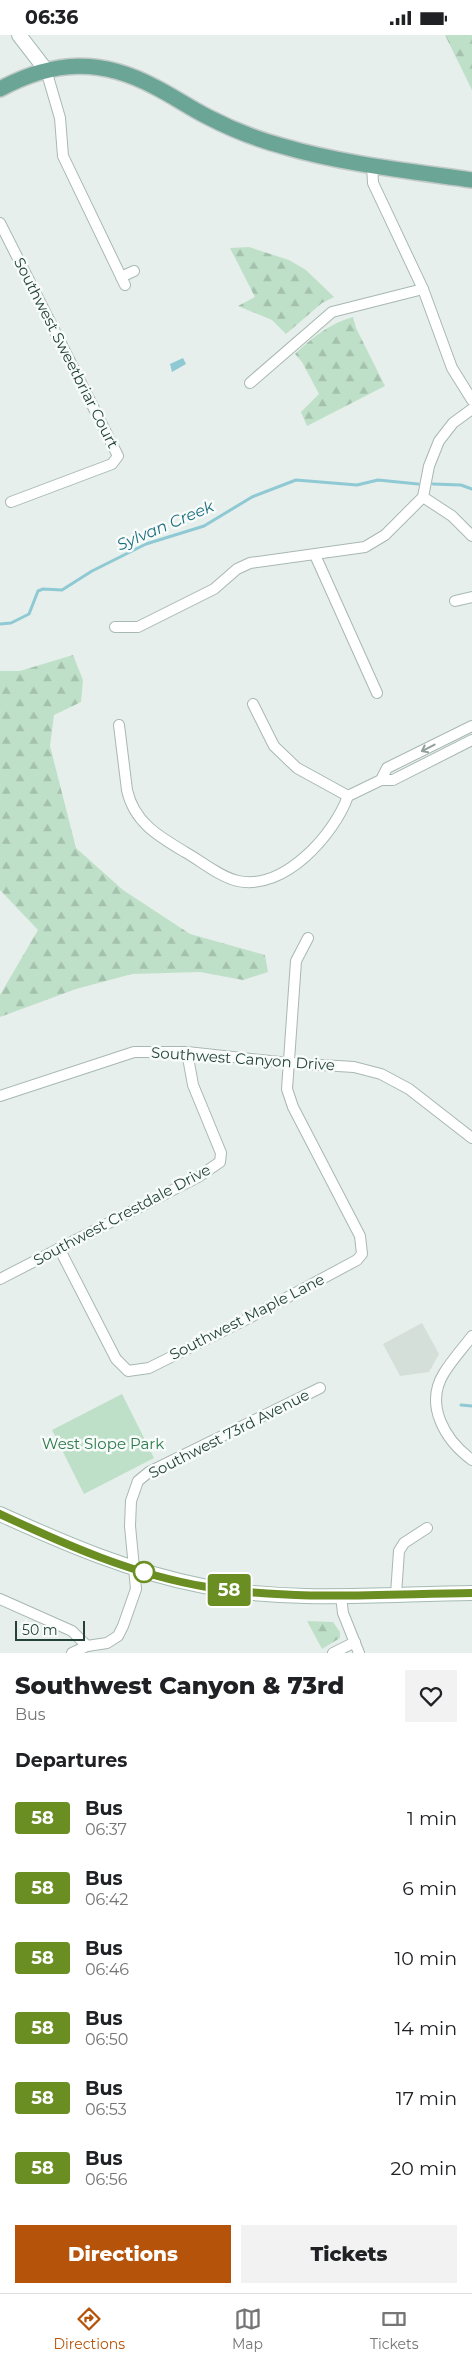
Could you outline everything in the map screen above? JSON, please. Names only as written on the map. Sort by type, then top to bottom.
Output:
[{"type":"main road","points":[[19,35],[46,70]]},
{"type":"main road","points":[[0,89],[46,70],[86,65],[116,71],[155,87],[208,117],[257,138],[310,154],[472,180]]},
{"type":"main road","points":[[0,1514],[77,1549],[134,1569],[179,1581],[230,1590],[283,1595],[341,1596],[472,1593]]},
{"type":"street","points":[[46,70],[60,118],[63,156],[123,281],[134,271]]},
{"type":"street","points":[[372,165],[373,183],[423,289],[452,368],[472,400]]},
{"type":"street","name":"Southwest Sweetbriar Court","points":[[0,223],[118,456],[112,464],[11,502]]},
{"type":"street","points":[[250,383],[332,312],[423,289]]},
{"type":"street","points":[[115,627],[138,627],[214,589],[237,569],[250,563],[365,547],[386,535],[423,497],[429,467],[439,441],[453,423],[472,409]]},
{"type":"street","points":[[423,497],[452,516],[472,536]]},
{"type":"street","points":[[315,555],[377,693]]},
{"type":"street","points":[[455,601],[472,597]]},
{"type":"street","points":[[253,704],[274,746],[296,769],[348,796]]},
{"type":"street","points":[[119,725],[129,800],[139,819],[156,835],[235,881],[254,883],[265,881],[294,865],[307,855],[333,827],[341,815],[348,796],[381,780],[393,780],[472,740]]},
{"type":"street","points":[[381,780],[387,769],[472,726]]},
{"type":"street","points":[[288,1063],[296,961],[304,941],[308,938]]},
{"type":"street","name":"Southwest Canyon Drive","points":[[0,1096],[134,1052],[188,1052],[288,1063],[354,1067],[381,1074],[411,1090],[472,1138]]},
{"type":"street","name":"Southwest Crestdale Drive","points":[[0,1279],[198,1177],[220,1162],[221,1153],[193,1085],[188,1052]]},
{"type":"street","name":"Southwest Maple Lane","points":[[59,1248],[116,1359],[128,1371],[149,1368],[247,1319],[357,1260],[362,1254],[360,1236],[293,1107],[287,1089],[288,1063]]},
{"type":"street","points":[[471,1339],[440,1379],[436,1404],[442,1427],[452,1443],[472,1460]]},
{"type":"street","name":"Southwest 73rd Avenue","points":[[72,1653],[87,1647],[107,1643],[118,1636],[136,1589],[130,1512],[133,1489],[138,1481],[149,1472],[320,1388]]},
{"type":"street","points":[[396,1594],[399,1551],[404,1543],[427,1528]]},
{"type":"street","points":[[341,1596],[343,1613],[359,1653]]},
{"type":"street","points":[[0,1599],[72,1631],[87,1647]]},
{"type":"street","points":[[333,1653],[354,1642]]},
{"type":"shaded area","points":[[422,1323],[439,1354],[429,1372],[400,1376],[383,1344]]},
{"type":"green space","points":[[445,35],[472,35],[472,90]]},
{"type":"green space","points":[[249,247],[289,260],[306,270],[334,297],[322,303],[286,334],[272,320],[238,306],[255,297],[230,248]]},
{"type":"green space","points":[[353,317],[356,328],[385,386],[307,426],[301,412],[319,394],[302,362],[295,354],[322,332],[337,323]]},
{"type":"green space","points":[[73,655],[83,680],[81,702],[54,715],[50,746],[76,848],[123,890],[190,934],[265,955],[268,972],[243,980],[200,972],[132,974],[76,989],[0,1017],[0,995],[38,930],[0,890],[0,671],[20,671]]},
{"type":"green space","name":"West Slope Park","points":[[122,1394],[154,1458],[84,1494],[52,1430]]},
{"type":"green space","points":[[307,1621],[333,1622],[340,1632],[340,1638],[322,1649]]},
{"type":"water","points":[[183,358],[186,364],[172,372],[170,364]]},
{"type":"waterway","name":"Sylvan Creek","points":[[0,624],[11,623],[29,614],[38,591],[43,589],[62,590],[92,571],[146,544],[204,526],[252,497],[296,480],[357,485],[378,480],[418,484]]},
{"type":"waterway","name":"Sylvan Creek","points":[[433,484],[461,485],[472,489]]},
{"type":"waterway","points":[[461,1405],[472,1406]]},
{"type":"bus line","name":"58","points":[[0,1514],[105,1560],[179,1581],[205,1586],[283,1595],[341,1596],[472,1593]]}]
